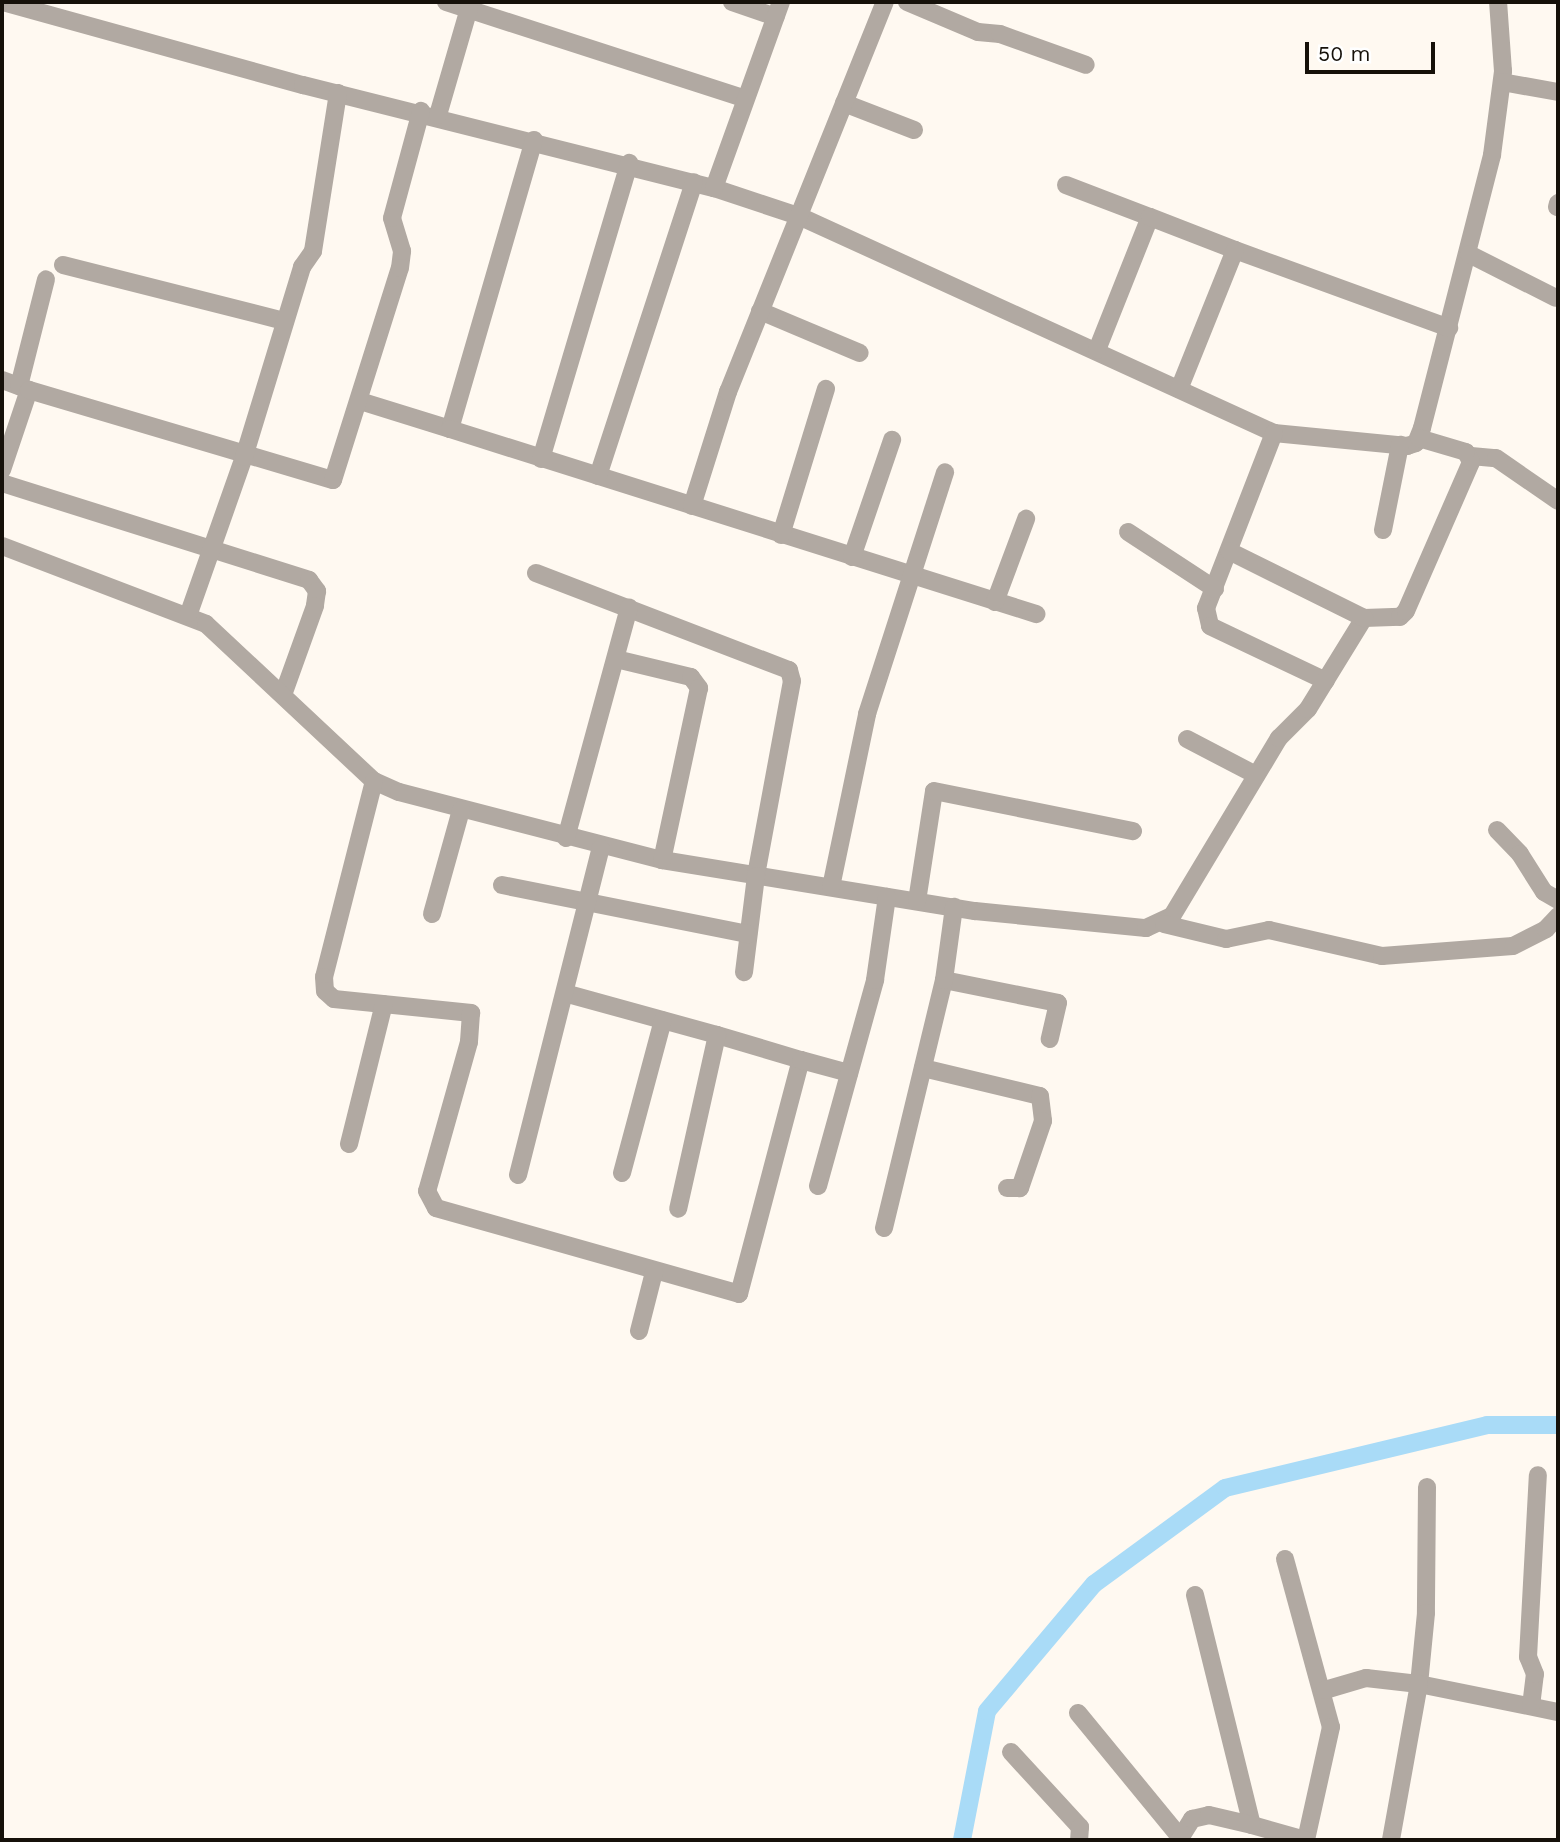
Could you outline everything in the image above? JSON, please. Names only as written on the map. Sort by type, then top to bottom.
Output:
[{"type":"street","points":[[3,2],[50,8],[338,93],[629,163],[715,188],[801,217],[1274,433],[1400,445],[1419,438],[1471,456],[1496,458],[1558,501]]},
{"type":"street","points":[[446,2],[479,7],[744,98]]},
{"type":"street","points":[[715,188],[744,98],[778,9],[732,2]]},
{"type":"street","points":[[692,506],[760,310],[801,217],[886,2]]},
{"type":"street","points":[[907,2],[978,32],[1000,34],[1086,65]]},
{"type":"street","points":[[1419,438],[1469,254],[1502,82],[1498,2]]},
{"type":"street","points":[[2,380],[244,457],[333,481],[400,268],[402,251],[392,218],[429,113],[479,7]]},
{"type":"street","points":[[1502,82],[1558,92]]},
{"type":"street","points":[[189,613],[244,457],[302,267],[313,251],[338,93]]},
{"type":"street","points":[[844,103],[914,130]]},
{"type":"street","points":[[450,429],[534,140]]},
{"type":"street","points":[[541,459],[629,163]]},
{"type":"street","points":[[598,477],[694,182]]},
{"type":"street","points":[[1066,186],[1449,328]]},
{"type":"street","points":[[1097,350],[1150,217]]},
{"type":"street","points":[[1179,389],[1235,250]]},
{"type":"street","points":[[1469,254],[1556,298]]},
{"type":"street","points":[[63,265],[285,321]]},
{"type":"street","points":[[2,470],[24,388],[46,279]]},
{"type":"street","points":[[760,310],[860,354]]},
{"type":"street","points":[[781,535],[826,388]]},
{"type":"street","points":[[360,401],[1035,614]]},
{"type":"street","points":[[1274,433],[1206,608],[1210,626],[1326,681]]},
{"type":"street","points":[[852,557],[892,440]]},
{"type":"street","points":[[1383,530],[1400,445]]},
{"type":"street","points":[[1229,551],[1364,618],[1400,617],[1406,611],[1471,456]]},
{"type":"street","points":[[831,887],[867,714],[945,472]]},
{"type":"street","points":[[2,483],[298,574],[317,591],[284,692]]},
{"type":"street","points":[[995,602],[1026,519]]},
{"type":"street","points":[[1128,532],[1215,589]]},
{"type":"street","points":[[2,545],[189,613],[284,692],[374,781],[461,810],[601,848],[954,907],[1146,928],[1164,924],[1226,939],[1269,930],[1382,956],[1513,946],[1546,929],[1558,916]]},
{"type":"street","points":[[536,573],[789,670],[792,681],[756,876],[744,972]]},
{"type":"street","points":[[566,838],[629,607]]},
{"type":"street","points":[[1164,924],[1256,775],[1326,681],[1364,618]]},
{"type":"street","points":[[616,659],[691,677],[699,688],[662,860]]},
{"type":"street","points":[[1187,739],[1256,775]]},
{"type":"street","points":[[374,781],[324,977],[325,991],[334,999],[471,1013],[473,1022],[428,1201],[436,1208],[739,1294],[801,1060]]},
{"type":"street","points":[[917,901],[933,791],[1133,831]]},
{"type":"street","points":[[432,914],[461,810]]},
{"type":"street","points":[[1497,830],[1520,854],[1544,892],[1558,900]]},
{"type":"street","points":[[518,1175],[568,994],[601,848]]},
{"type":"street","points":[[502,885],[748,934]]},
{"type":"street","points":[[818,1186],[875,979],[887,897]]},
{"type":"street","points":[[884,1228],[944,979],[954,907]]},
{"type":"street","points":[[944,979],[1058,1003],[1050,1039]]},
{"type":"street","points":[[568,994],[849,1073]]},
{"type":"street","points":[[349,1144],[384,1004]]},
{"type":"street","points":[[622,1173],[663,1020]]},
{"type":"street","points":[[678,1209],[717,1035]]},
{"type":"street","points":[[923,1068],[1040,1096],[1043,1122],[1020,1188],[1007,1188]]},
{"type":"street","points":[[639,1331],[654,1272]]},
{"type":"street","points":[[1531,1706],[1535,1674],[1528,1657],[1538,1475]]},
{"type":"street","points":[[1391,1840],[1419,1684],[1426,1613],[1427,1487]]},
{"type":"street","points":[[1078,1713],[1179,1839],[1192,1819],[1209,1815],[1306,1840],[1331,1727],[1325,1690],[1285,1559]]},
{"type":"street","points":[[1195,1595],[1252,1825]]},
{"type":"street","points":[[1325,1690],[1366,1678],[1419,1684],[1558,1712]]},
{"type":"street","points":[[1011,1752],[1080,1827],[1079,1840]]},
{"type":"waterway","points":[[962,1840],[987,1711],[1094,1584],[1225,1488],[1487,1425],[1558,1425]]}]
